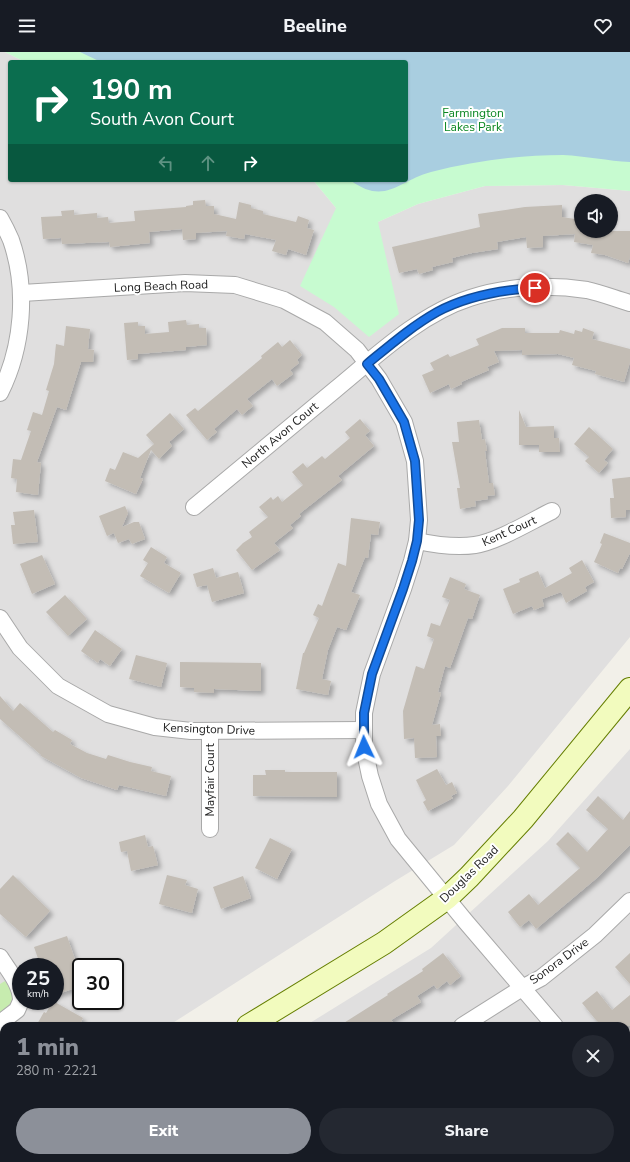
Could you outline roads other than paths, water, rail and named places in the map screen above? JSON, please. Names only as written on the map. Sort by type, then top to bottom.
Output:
[{"type":"street","points":[[0,218],[11,240],[20,277],[22,293],[16,346],[8,375],[0,392]]},
{"type":"street","name":"Long Beach Road","points":[[22,293],[185,283],[235,285],[284,300],[325,322],[356,350],[379,379],[404,422],[415,461],[419,520],[417,541],[412,561],[372,674],[364,713],[364,747],[370,776],[379,804],[398,839],[424,872],[552,1022]]},
{"type":"street","name":"North Avon Court","points":[[194,507],[367,364],[406,333],[436,312],[470,298],[498,291],[549,286],[587,290],[630,303]]},
{"type":"street","name":"Kent Court","points":[[417,541],[434,545],[455,547],[477,545],[497,538],[552,511]]},
{"type":"street","name":"Kensington Drive","points":[[0,618],[20,648],[58,686],[108,714],[155,727],[210,732],[363,730]]},
{"type":"street","name":"Douglas Road","points":[[255,1022],[384,943],[447,898],[469,877],[523,819],[630,688]]},
{"type":"street","name":"Mayfair Court","points":[[210,732],[210,830]]},
{"type":"street","name":"Sonora Drive","points":[[468,1022],[522,988],[541,978],[595,935],[630,901]]},
{"type":"street","points":[[0,957],[12,975]]},
{"type":"street","points":[[0,1022],[17,1010]]},
{"type":"water","name":"Farmington Lakes Park","points":[[80,52],[630,52],[630,162],[563,155],[513,157],[447,168],[419,176],[408,181],[408,60],[97,60]]},
{"type":"water","name":"Farmington Lakes Park","points":[[353,182],[406,182],[391,189],[382,191],[373,191]]}]
